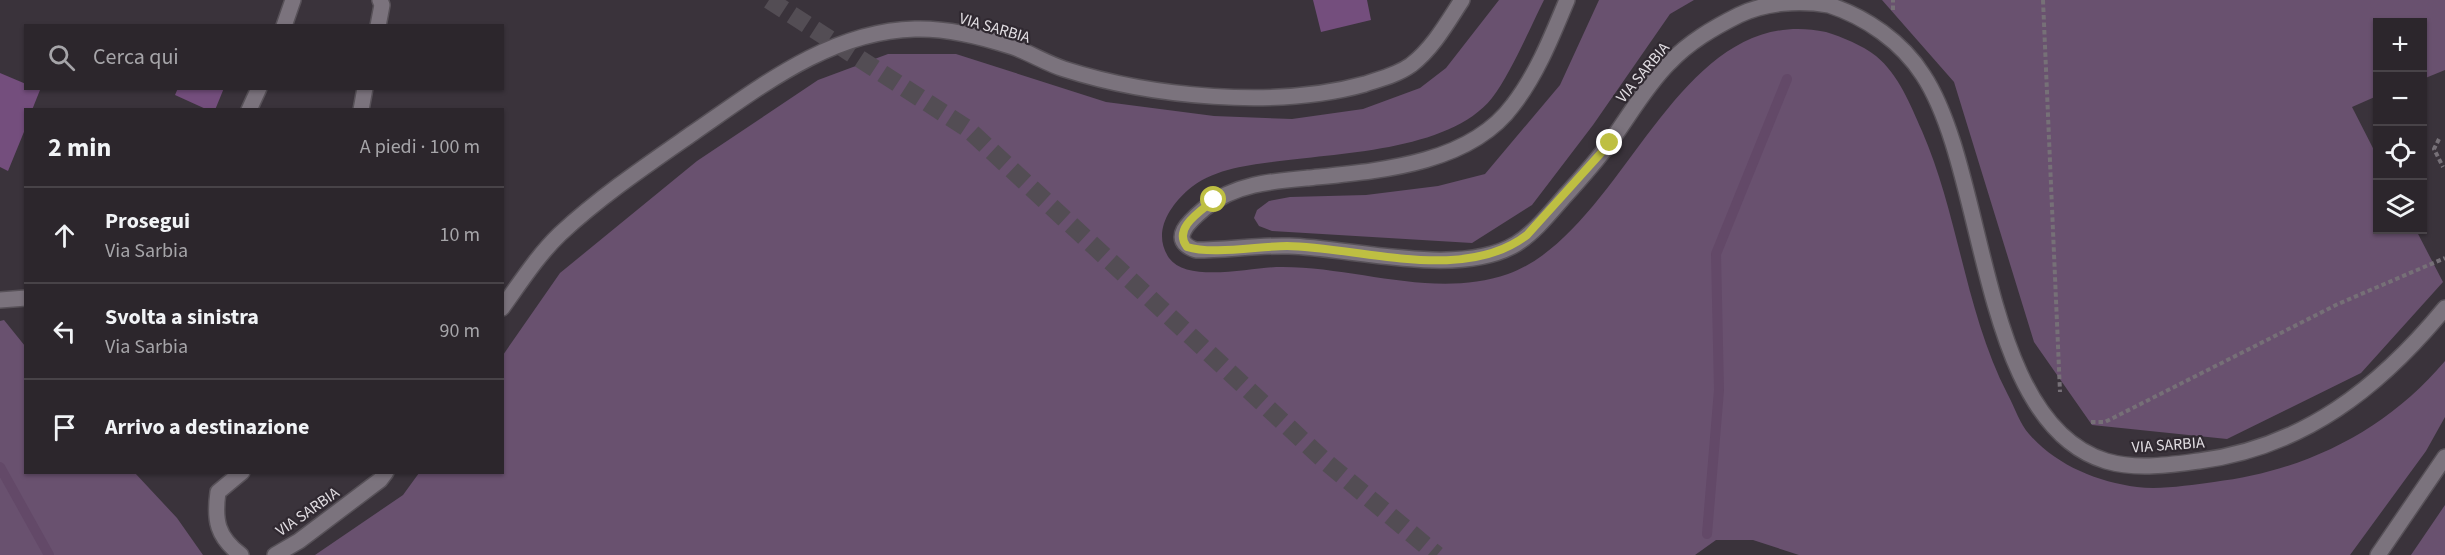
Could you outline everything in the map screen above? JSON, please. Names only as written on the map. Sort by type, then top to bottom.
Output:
[{"type":"street","points":[[285,24],[293,0]]},
{"type":"street","points":[[378,24],[382,5],[380,0]]},
{"type":"street","name":"VIA SARBIA","points":[[504,305],[558,236],[609,192],[805,59],[858,39],[889,31],[943,31],[1012,47],[1061,68],[1113,83],[1202,94],[1291,98],[1339,91],[1390,76],[1410,65],[1435,42],[1462,0]]},
{"type":"street","name":"VIA SARBIA","points":[[1568,0],[1540,60],[1514,105],[1478,139],[1432,157],[1387,168],[1244,187],[1214,200],[1192,219],[1183,231],[1183,242],[1187,247],[1196,250],[1289,246],[1432,260],[1469,258],[1514,245],[1527,235],[1580,180],[1669,63],[1707,31],[1750,9],[1775,2],[1801,2],[1826,4],[1868,22],[1892,41],[1922,73],[1943,112],[1997,307],[2018,369],[2040,410],[2071,445],[2104,460],[2135,467],[2223,458],[2284,438],[2331,415],[2379,379],[2416,343],[2445,309]]},
{"type":"street","points":[[250,108],[258,90]]},
{"type":"street","points":[[361,108],[365,90]]},
{"type":"street","points":[[0,300],[24,298]]},
{"type":"street","points":[[2378,555],[2445,457]]},
{"type":"street","points":[[240,474],[218,492],[215,510],[217,528],[228,545],[241,555]]},
{"type":"street","name":"VIA SARBIA","points":[[275,555],[299,541],[380,480],[384,474]]},
{"type":"path","points":[[2043,0],[2061,403]]},
{"type":"path","points":[[2439,140],[2434,149],[2443,167]]},
{"type":"path","points":[[2086,422],[2105,422],[2338,304],[2445,258]]},
{"type":"shaded area","points":[[1499,0],[1544,0],[1499,88],[1473,116],[1448,130],[1420,140],[1389,147],[1250,165],[1217,173],[1188,190],[1169,212],[1162,239],[1169,258],[1178,266],[1204,272],[1276,267],[1305,268],[1421,283],[1451,284],[1479,281],[1508,274],[1550,250],[1587,214],[1690,83],[1729,50],[1774,31],[1826,32],[1865,48],[1876,56],[1903,90],[1935,163],[1993,363],[2026,430],[2040,445],[2064,463],[2107,481],[2146,488],[2176,487],[2248,477],[2312,457],[2342,444],[2397,408],[2445,361],[2445,417],[2426,451],[2350,555],[1799,555],[1753,540],[1716,540],[1695,555],[315,555],[403,495],[418,474],[504,474],[504,354],[560,273],[697,161],[818,80],[888,54],[956,54],[1106,102],[1214,116],[1292,119],[1363,109],[1420,88],[1446,68]]},
{"type":"shaded area","points":[[1599,0],[1694,0],[1670,14],[1593,125],[1532,205],[1472,243],[1272,231],[1259,226],[1254,218],[1257,210],[1269,201],[1290,197],[1366,195],[1438,186],[1485,174],[1560,85]]},
{"type":"shaded area","points":[[1882,0],[2445,0],[2445,70],[2427,77],[2427,18],[2373,18],[2373,98],[2352,107],[2373,148],[2373,234],[2418,234],[2443,282],[2361,373],[2227,439],[2092,425],[2034,342],[1954,82]]},
{"type":"shaded area","points":[[4,320],[24,345],[24,474],[136,474],[177,518],[203,555],[0,555],[0,321]]},
{"type":"shaded area","points":[[2445,505],[2445,555],[2411,555]]},
{"type":"building","points":[[1313,0],[1367,0],[1371,20],[1321,32]]},
{"type":"building","points":[[0,73],[24,83],[24,90],[40,90],[33,108],[24,108],[24,132],[8,171],[0,167]]},
{"type":"building","points":[[177,90],[223,90],[216,108],[204,108],[175,95]]},
{"type":"waterway","points":[[1707,534],[1719,390],[1716,254],[1787,79]]},
{"type":"waterway","points":[[0,467],[49,555]]},
{"type":"tunnel","points":[[769,0],[968,129],[1326,462],[1437,555]]},
{"type":"route","points":[[1214,200],[1192,219],[1183,231],[1183,242],[1187,247],[1196,250],[1210,250],[1289,246],[1432,260],[1469,258],[1494,253],[1514,245],[1527,235],[1580,180],[1610,143]]}]
